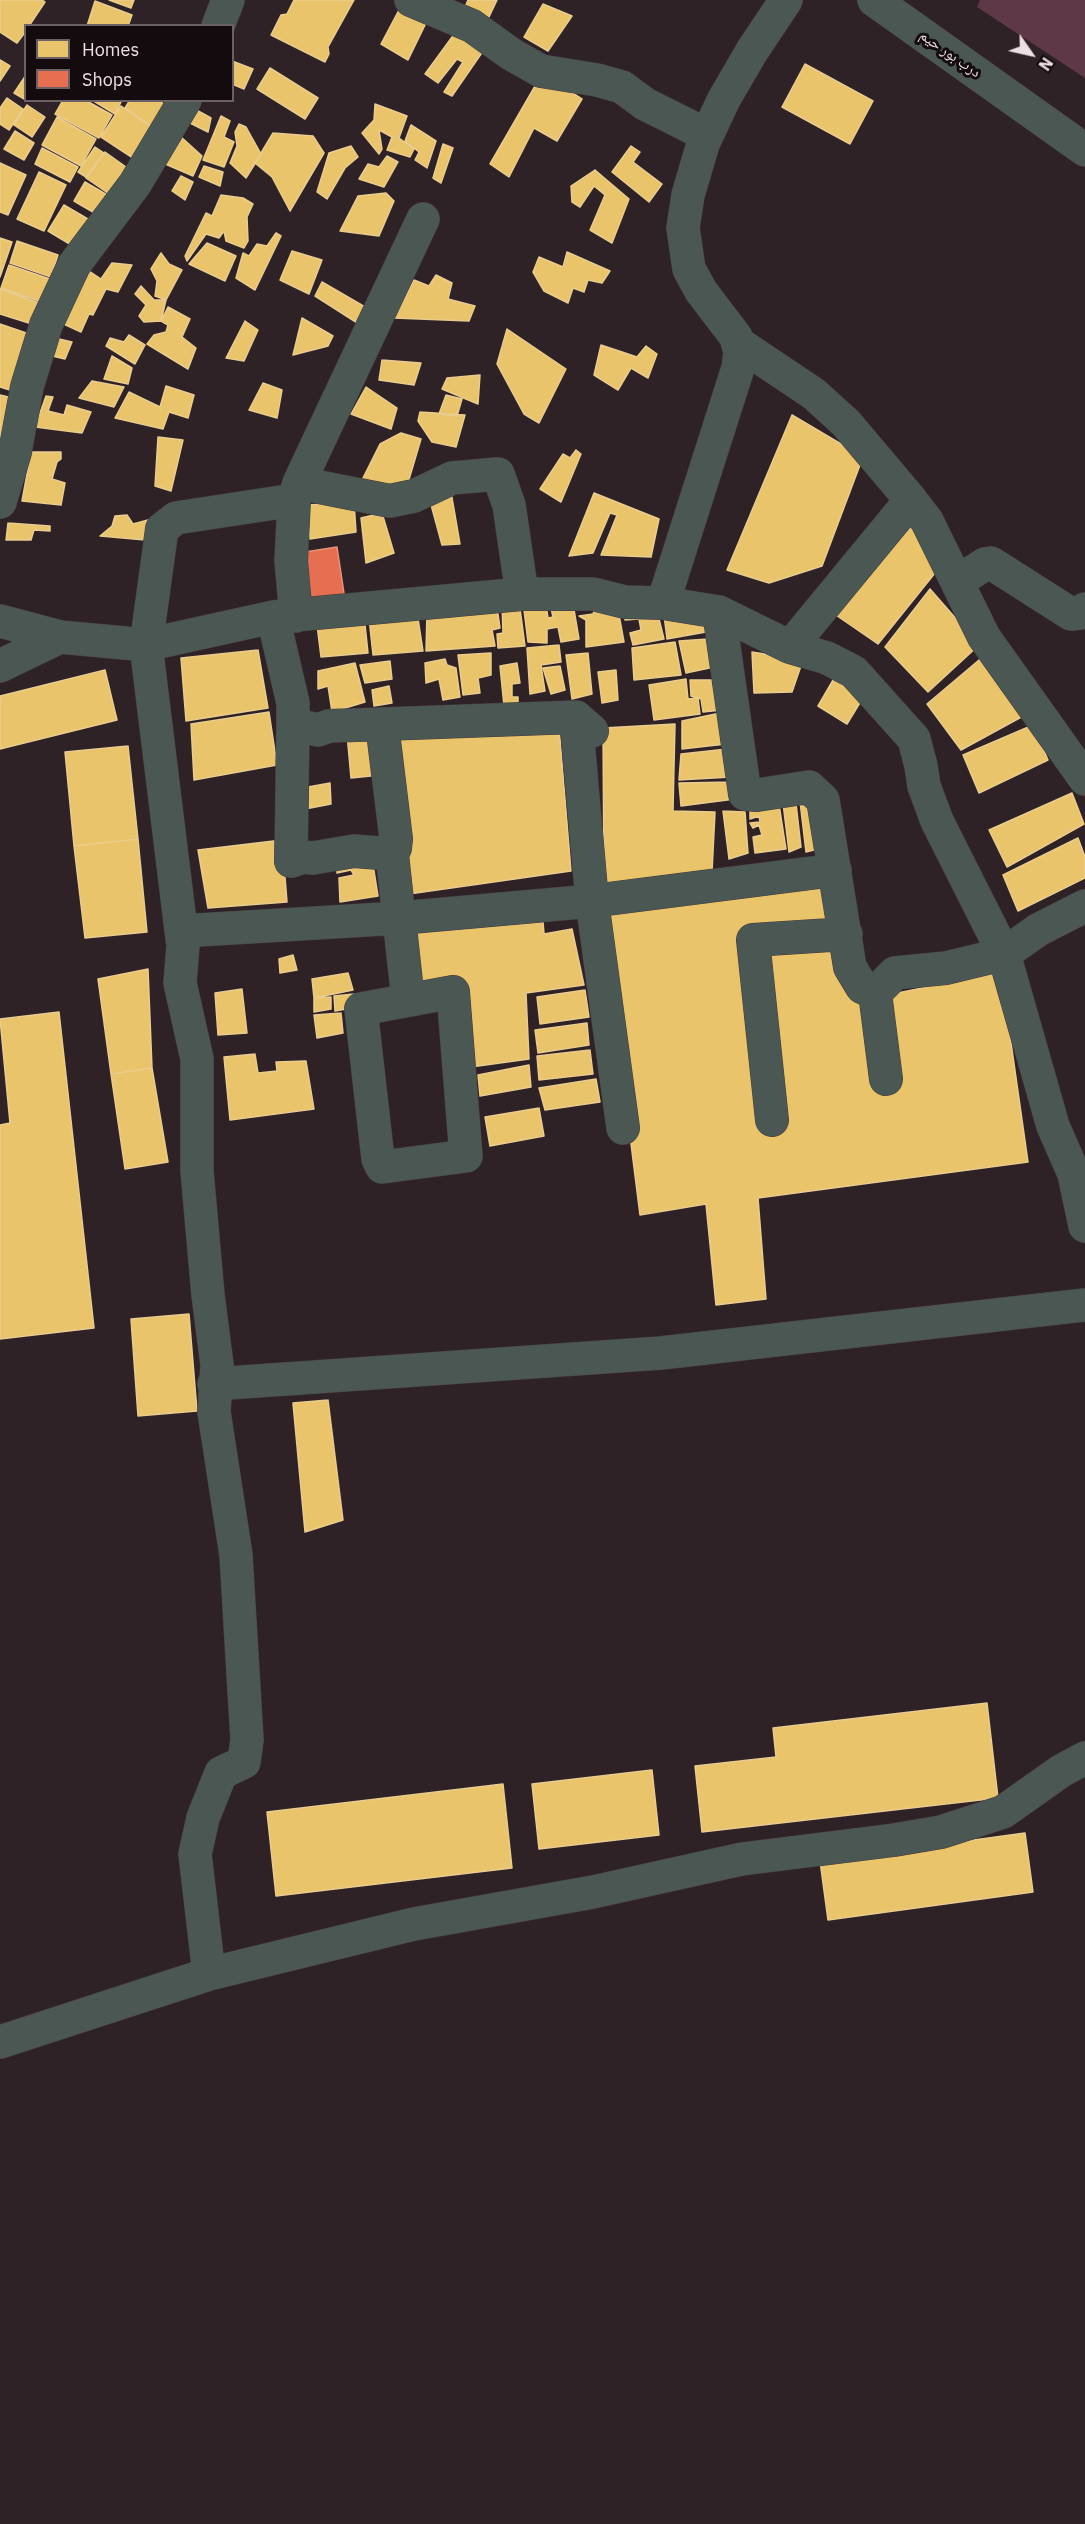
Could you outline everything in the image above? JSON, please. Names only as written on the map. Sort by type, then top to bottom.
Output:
[{"type":"street","points":[[219,24],[228,0]]},
{"type":"street","points":[[411,0],[472,26],[511,54],[541,71],[597,80],[622,87],[645,104],[707,135]]},
{"type":"street","points":[[663,603],[738,368],[738,343],[732,330],[693,280],[685,256],[684,213],[695,168],[707,135],[752,51],[786,0]]},
{"type":"street","name":"درب بور حيم","points":[[874,0],[1085,150]]},
{"type":"street","points":[[0,502],[15,452],[27,387],[46,325],[74,265],[135,184],[184,102]]},
{"type":"street","points":[[392,854],[354,851],[312,858],[303,857],[291,861],[293,703],[285,616],[297,491],[423,219]]},
{"type":"street","points":[[738,343],[814,394],[853,430],[911,500],[927,521],[984,637],[1085,779]]},
{"type":"street","points":[[209,1974],[195,1854],[203,1818],[220,1773],[244,1762],[247,1740],[236,1555],[214,1412],[217,1365],[197,1172],[197,1059],[180,983],[183,946],[146,645],[162,530],[176,518],[297,491],[390,501],[414,496],[453,478],[498,474],[509,505],[522,594]]},
{"type":"street","points":[[790,647],[911,500]]},
{"type":"street","points":[[957,582],[985,564],[991,563],[1071,614],[1080,613],[1085,609]]},
{"type":"street","points":[[0,621],[60,637],[146,645],[285,616],[522,594],[593,594],[626,602],[663,603],[719,612],[790,647],[827,658],[854,672],[914,739],[924,786],[937,821],[1004,954],[1053,1126],[1079,1171],[1085,1226]]},
{"type":"street","points":[[719,612],[746,795],[809,787],[823,800],[850,967],[862,987],[875,993]]},
{"type":"street","points":[[0,666],[60,637]]},
{"type":"street","points":[[293,724],[318,730],[329,726],[382,724],[584,724],[592,901],[623,1128]]},
{"type":"street","points":[[382,724],[396,839],[392,854],[408,1000]]},
{"type":"street","points":[[181,930],[400,918],[592,901],[835,870]]},
{"type":"street","points":[[875,993],[895,973],[946,968],[1004,954],[1038,930],[1085,906]]},
{"type":"street","points":[[772,1120],[753,940],[846,934]]},
{"type":"street","points":[[453,992],[466,1156],[382,1167],[378,1159],[361,1009],[408,1000],[453,992]]},
{"type":"street","points":[[875,993],[886,1080]]},
{"type":"street","points":[[214,1384],[661,1353],[1085,1305]]},
{"type":"street","points":[[0,2042],[209,1974],[414,1924],[593,1892],[742,1859],[941,1832],[1003,1812],[1061,1771],[1085,1758]]},
{"type":"shaded area","points":[[980,0],[1085,0],[1085,78],[977,7]]},
{"type":"building: Homes","points":[[0,0],[42,0],[45,2],[30,24],[24,24],[24,34],[17,43],[0,32]]},
{"type":"building: Homes","points":[[109,0],[134,0],[131,8]]},
{"type":"building: Homes","points":[[294,0],[354,0],[328,47],[329,54],[325,62],[271,35],[281,15],[287,14]]},
{"type":"building: Homes","points":[[468,0],[497,0],[489,17],[465,7]]},
{"type":"building: Homes","points":[[95,1],[132,15],[129,24],[88,24]]},
{"type":"building: Homes","points":[[543,4],[572,16],[548,51],[524,37]]},
{"type":"building: Homes","points":[[399,10],[426,23],[408,60],[381,44]]},
{"type":"building: Homes","points":[[455,33],[490,41],[452,96],[444,92],[463,62],[457,59],[438,83],[425,74]]},
{"type":"building: Homes","points":[[0,60],[10,66],[0,81]]},
{"type":"building: Homes","points":[[234,62],[253,69],[244,89],[234,85]]},
{"type":"building: Homes","points":[[805,64],[873,101],[850,144],[782,107]]},
{"type":"building: Homes","points":[[270,68],[318,98],[305,119],[257,89]]},
{"type":"building: Homes","points":[[542,74],[582,99],[557,141],[534,128],[509,177],[490,164]]},
{"type":"building: Homes","points":[[24,78],[24,99],[14,93]]},
{"type":"building: Homes","points":[[7,98],[23,109],[9,130],[0,124],[0,108]]},
{"type":"building: Homes","points":[[62,102],[89,102],[112,115],[99,138],[55,114]]},
{"type":"building: Homes","points":[[95,102],[121,102],[115,114]]},
{"type":"building: Homes","points":[[129,102],[161,102],[174,111],[160,132],[125,108]]},
{"type":"building: Homes","points":[[375,104],[407,116],[399,138],[414,149],[410,157],[387,150],[392,137],[379,130],[382,149],[379,154],[362,133],[374,120]]},
{"type":"building: Homes","points":[[27,105],[45,117],[32,137],[14,125]]},
{"type":"building: Homes","points":[[121,106],[159,132],[139,162],[101,137]]},
{"type":"building: Homes","points":[[191,107],[211,118],[208,132],[186,121]]},
{"type":"building: Homes","points":[[221,116],[230,121],[224,137],[234,142],[224,167],[203,160]]},
{"type":"building: Homes","points":[[57,117],[96,139],[81,166],[42,145]]},
{"type":"building: Homes","points":[[239,124],[246,127],[261,154],[246,178],[230,163],[237,146],[235,132]]},
{"type":"building: Homes","points":[[411,125],[436,141],[427,168],[415,160],[419,152],[405,141]]},
{"type":"building: Homes","points":[[15,131],[34,143],[24,160],[4,149]]},
{"type":"building: Homes","points":[[273,133],[313,136],[324,153],[290,211],[272,177],[255,163]]},
{"type":"building: Homes","points":[[180,136],[202,156],[193,176],[163,163]]},
{"type":"building: Homes","points":[[443,144],[453,148],[441,183],[433,178]]},
{"type":"building: Homes","points":[[351,146],[358,157],[345,168],[327,199],[317,192],[329,153]]},
{"type":"building: Homes","points":[[631,146],[640,152],[633,162],[662,184],[649,202],[612,172]]},
{"type":"building: Homes","points":[[95,147],[104,153],[86,177],[78,172]]},
{"type":"building: Homes","points":[[42,148],[78,167],[70,182],[35,164]]},
{"type":"building: Homes","points":[[105,152],[133,172],[115,198],[86,178]]},
{"type":"building: Homes","points":[[387,156],[398,162],[384,187],[359,179],[368,164],[379,167]]},
{"type":"building: Homes","points":[[0,163],[26,175],[8,215],[0,212]]},
{"type":"building: Homes","points":[[204,166],[223,172],[220,186],[199,177]]},
{"type":"building: Homes","points":[[595,170],[629,199],[612,243],[590,230],[605,195],[594,186],[580,207],[572,202],[571,186]]},
{"type":"building: Homes","points":[[39,172],[66,185],[44,231],[17,219]]},
{"type":"building: Homes","points":[[181,176],[193,182],[185,200],[172,191]]},
{"type":"building: Homes","points":[[85,182],[109,196],[98,215],[74,201]]},
{"type":"building: Homes","points":[[386,193],[394,201],[379,236],[340,231],[358,196]]},
{"type":"building: Homes","points":[[221,195],[243,198],[253,204],[247,217],[248,241],[244,248],[226,241],[224,231],[219,238],[206,234],[187,261],[185,256],[206,213],[212,216]]},
{"type":"building: Homes","points":[[64,205],[93,222],[78,249],[48,231]]},
{"type":"building: Homes","points":[[276,233],[281,236],[255,290],[236,278],[243,253],[249,256],[257,244],[267,246]]},
{"type":"building: Homes","points":[[0,238],[12,242],[0,277]]},
{"type":"building: Homes","points":[[17,241],[58,255],[51,277],[10,263]]},
{"type":"building: Homes","points":[[207,243],[236,256],[225,281],[189,264]]},
{"type":"building: Homes","points":[[292,251],[322,260],[309,294],[280,280]]},
{"type":"building: Homes","points":[[567,252],[610,271],[602,283],[588,280],[584,292],[573,288],[568,303],[544,291],[533,272],[539,257],[563,267]]},
{"type":"building: Homes","points":[[161,253],[169,264],[182,270],[166,300],[155,296],[157,281],[151,269]]},
{"type":"building: Homes","points":[[112,263],[132,265],[118,292],[106,289],[93,315],[89,314],[81,332],[57,321],[83,267],[101,279]]},
{"type":"building: Homes","points":[[9,265],[50,279],[42,302],[1,288]]},
{"type":"building: Homes","points":[[436,275],[452,283],[448,299],[475,306],[469,321],[394,318],[414,280],[429,286]]},
{"type":"building: Homes","points":[[322,282],[372,311],[362,326],[315,296]]},
{"type":"building: Homes","points":[[141,286],[154,300],[166,300],[161,321],[144,322],[139,316],[146,305],[135,294]]},
{"type":"building: Homes","points":[[0,289],[42,304],[35,325],[0,314]]},
{"type":"building: Homes","points":[[168,307],[190,319],[182,337],[196,348],[188,369],[147,344],[154,335],[166,332],[168,325],[161,321]]},
{"type":"building: Homes","points":[[302,318],[333,336],[328,346],[293,355]]},
{"type":"building: Homes","points":[[245,321],[258,330],[244,361],[226,358]]},
{"type":"building: Homes","points":[[0,324],[35,336],[16,392],[0,387]]},
{"type":"building: Homes","points":[[507,329],[566,369],[539,423],[524,414],[497,364]]},
{"type":"building: Homes","points":[[129,335],[145,345],[135,364],[106,346],[110,338],[124,342]]},
{"type":"building: Homes","points":[[55,338],[72,342],[65,359],[48,355]]},
{"type":"building: Homes","points":[[601,345],[637,357],[646,346],[657,354],[648,378],[631,368],[618,390],[594,375]]},
{"type":"building: Homes","points":[[112,356],[132,368],[128,384],[104,379]]},
{"type":"building: Homes","points":[[382,360],[421,363],[414,385],[379,380]]},
{"type":"building: Homes","points":[[480,375],[478,404],[442,389],[447,378]]},
{"type":"building: Homes","points":[[92,381],[124,387],[114,407],[79,398]]},
{"type":"building: Homes","points":[[263,383],[282,390],[277,418],[249,410]]},
{"type":"building: Homes","points":[[166,386],[194,395],[188,418],[169,412],[163,429],[115,418],[129,392],[160,407]]},
{"type":"building: Homes","points":[[366,387],[397,408],[391,429],[351,414]]},
{"type":"building: Homes","points":[[0,395],[17,399],[0,469]]},
{"type":"building: Homes","points":[[446,395],[462,399],[457,416],[439,414]]},
{"type":"building: Homes","points":[[46,396],[53,397],[48,411],[64,415],[67,405],[91,412],[82,433],[35,427]]},
{"type":"building: Homes","points":[[420,412],[465,415],[456,447],[432,442],[418,421]]},
{"type":"building: Homes","points":[[792,415],[863,457],[822,566],[769,583],[727,570]]},
{"type":"building: Homes","points":[[401,433],[421,439],[405,493],[357,490],[380,444]]},
{"type":"building: Homes","points":[[158,437],[183,440],[171,491],[155,486]]},
{"type":"building: Homes","points":[[576,450],[581,454],[561,502],[540,489],[563,454],[570,458]]},
{"type":"building: Homes","points":[[31,452],[61,452],[61,459],[57,462],[52,479],[65,483],[61,505],[22,501]]},
{"type":"building: Homes","points":[[451,492],[460,544],[442,545],[430,501]]},
{"type":"building: Homes","points":[[594,493],[659,519],[651,557],[601,555],[617,515],[610,513],[593,553],[569,556]]},
{"type":"building: Homes","points":[[354,502],[356,532],[310,539],[308,505]]},
{"type":"building: Homes","points":[[382,513],[394,553],[366,563],[361,518]]},
{"type":"building: Homes","points":[[127,515],[133,524],[148,520],[145,540],[100,536],[112,526],[115,516]]},
{"type":"building: Homes","points":[[915,520],[939,568],[878,644],[830,611]]},
{"type":"building: Homes","points":[[8,523],[50,526],[50,531],[34,530],[31,540],[6,540]]},
{"type":"building: Homes","points":[[930,589],[979,645],[928,692],[885,647]]},
{"type":"building: Homes","points":[[545,598],[548,618],[553,617],[549,599],[572,598],[579,639],[561,642],[558,627],[547,629],[547,643],[528,642],[523,602]]},
{"type":"building: Homes","points":[[496,600],[500,628],[492,630],[495,646],[426,651],[427,612]]},
{"type":"building: Homes","points":[[519,601],[525,646],[498,648],[497,634],[503,633],[502,604]]},
{"type":"building: Homes","points":[[617,604],[624,642],[586,647],[586,620],[579,616],[593,614],[595,608]]},
{"type":"building: Homes","points":[[626,605],[656,607],[664,639],[633,645],[630,633],[641,630],[639,619],[625,620]]},
{"type":"building: Homes","points":[[663,607],[703,613],[706,632],[667,639]]},
{"type":"building: Homes","points":[[417,612],[423,651],[373,655],[369,618]]},
{"type":"building: Homes","points":[[364,615],[368,653],[321,657],[316,617]]},
{"type":"building: Homes","points":[[708,639],[719,666],[686,673],[679,641]]},
{"type":"building: Homes","points":[[675,642],[681,675],[634,680],[632,648]]},
{"type":"building: Homes","points":[[559,645],[561,662],[541,665],[545,691],[530,694],[527,648]]},
{"type":"building: Homes","points":[[258,650],[268,708],[186,721],[181,658]]},
{"type":"building: Homes","points":[[752,652],[803,660],[792,692],[754,693]]},
{"type":"building: Homes","points":[[491,653],[491,675],[478,678],[480,693],[463,695],[458,655]]},
{"type":"building: Homes","points":[[588,653],[592,694],[572,699],[566,655]]},
{"type":"building: Homes","points":[[985,655],[1025,715],[961,750],[927,704]]},
{"type":"building: Homes","points":[[445,659],[447,665],[456,668],[460,697],[443,700],[439,679],[426,683],[425,663]]},
{"type":"building: Homes","points":[[390,661],[392,679],[365,683],[360,665]]},
{"type":"building: Homes","points":[[355,663],[365,702],[332,712],[328,686],[318,689],[318,671]]},
{"type":"building: Homes","points":[[517,663],[520,683],[512,684],[512,697],[518,697],[518,702],[504,706],[500,666]]},
{"type":"building: Homes","points":[[560,666],[565,690],[551,694],[543,668]]},
{"type":"building: Homes","points":[[105,670],[117,720],[0,749],[0,696]]},
{"type":"building: Homes","points":[[616,670],[618,700],[602,703],[598,672]]},
{"type":"building: Homes","points":[[836,675],[864,696],[847,724],[818,706]]},
{"type":"building: Homes","points":[[686,679],[688,699],[698,698],[700,714],[654,720],[649,685]]},
{"type":"building: Homes","points":[[690,680],[715,680],[722,710],[703,712],[701,699],[691,696]]},
{"type":"building: Homes","points":[[389,686],[392,703],[374,706],[372,690]]},
{"type":"building: Homes","points":[[269,712],[277,765],[194,780],[191,724]]},
{"type":"building: Homes","points":[[725,712],[726,744],[682,749],[682,721]]},
{"type":"building: Homes","points":[[675,724],[673,811],[715,812],[712,872],[604,886],[603,728]]},
{"type":"building: Homes","points":[[1033,725],[1048,760],[979,793],[963,755]]},
{"type":"building: Homes","points":[[559,727],[571,871],[409,894],[391,734]]},
{"type":"building: Homes","points":[[378,732],[381,775],[351,778],[347,734]]},
{"type":"building: Homes","points":[[128,746],[138,839],[74,846],[65,752]]},
{"type":"building: Homes","points":[[727,749],[731,777],[679,780],[681,754]]},
{"type":"building: Homes","points":[[732,782],[735,799],[681,806],[679,783]]},
{"type":"building: Homes","points":[[330,783],[331,804],[300,810],[308,787]]},
{"type":"building: Homes","points":[[799,793],[813,804],[818,849],[806,852]]},
{"type":"building: Homes","points":[[1072,793],[1084,824],[1007,867],[989,830]]},
{"type":"building: Homes","points":[[782,795],[795,795],[801,847],[789,852]]},
{"type":"building: Homes","points":[[778,798],[786,849],[755,853],[753,837],[762,835],[759,825],[753,828],[750,823],[760,822],[759,816],[750,819],[750,811],[758,810]]},
{"type":"building: Homes","points":[[723,811],[745,812],[748,853],[729,859]]},
{"type":"building: Homes","points":[[1078,838],[1085,857],[1085,878],[1018,911],[1003,875]]},
{"type":"building: Homes","points":[[138,839],[147,932],[85,938],[74,846]]},
{"type":"building: Homes","points":[[282,840],[287,902],[208,908],[198,850]]},
{"type":"building: Homes","points":[[372,858],[378,896],[340,902],[339,878],[354,875],[351,870],[337,873],[337,859]]},
{"type":"building: Homes","points":[[832,876],[840,928],[749,934],[841,939],[868,999],[1001,972],[1028,1162],[758,1198],[766,1299],[716,1305],[706,1204],[640,1215],[601,906]]},
{"type":"building: Homes","points":[[543,922],[544,934],[572,929],[584,985],[526,993],[529,1059],[471,1067],[465,984],[415,989],[413,933]]},
{"type":"building: Homes","points":[[293,955],[297,970],[280,973],[279,959]]},
{"type":"building: Homes","points":[[148,969],[152,1068],[111,1074],[98,979]]},
{"type":"building: Homes","points":[[348,973],[353,990],[314,998],[312,979]]},
{"type":"building: Homes","points":[[242,989],[247,1033],[218,1035],[215,993]]},
{"type":"building: Homes","points":[[585,990],[589,1017],[540,1024],[537,997]]},
{"type":"building: Homes","points":[[354,994],[357,1007],[335,1011],[334,996]]},
{"type":"building: Homes","points":[[331,997],[331,1009],[314,1012],[314,998]]},
{"type":"building: Homes","points":[[59,1012],[94,1328],[0,1339],[0,1125],[10,1123],[0,1019]]},
{"type":"building: Homes","points":[[341,1013],[343,1033],[317,1038],[314,1015]]},
{"type":"building: Homes","points":[[587,1023],[589,1045],[538,1053],[535,1030]]},
{"type":"building: Homes","points":[[590,1050],[593,1074],[539,1080],[537,1056]]},
{"type":"building: Homes","points":[[255,1054],[258,1073],[277,1071],[276,1062],[306,1061],[314,1109],[230,1120],[224,1057]]},
{"type":"building: Homes","points":[[529,1065],[531,1087],[480,1096],[478,1075]]},
{"type":"building: Homes","points":[[152,1068],[168,1162],[125,1169],[111,1074]]},
{"type":"building: Homes","points":[[596,1079],[600,1102],[545,1110],[539,1088]]},
{"type":"building: Homes","points":[[539,1108],[544,1136],[490,1146],[485,1117]]},
{"type":"building: Homes","points":[[189,1314],[197,1411],[138,1416],[131,1319]]},
{"type":"building: Homes","points":[[328,1400],[343,1520],[305,1532],[293,1403]]},
{"type":"building: Homes","points":[[987,1703],[998,1798],[702,1832],[695,1766],[776,1757],[773,1728]]},
{"type":"building: Homes","points":[[652,1770],[659,1835],[539,1849],[532,1784]]},
{"type":"building: Homes","points":[[503,1784],[512,1868],[276,1896],[267,1812]]},
{"type":"building: Homes","points":[[1025,1833],[1033,1892],[828,1920],[820,1861]]},
{"type":"building: Shops","points":[[337,547],[345,600],[300,607],[292,554]]}]
